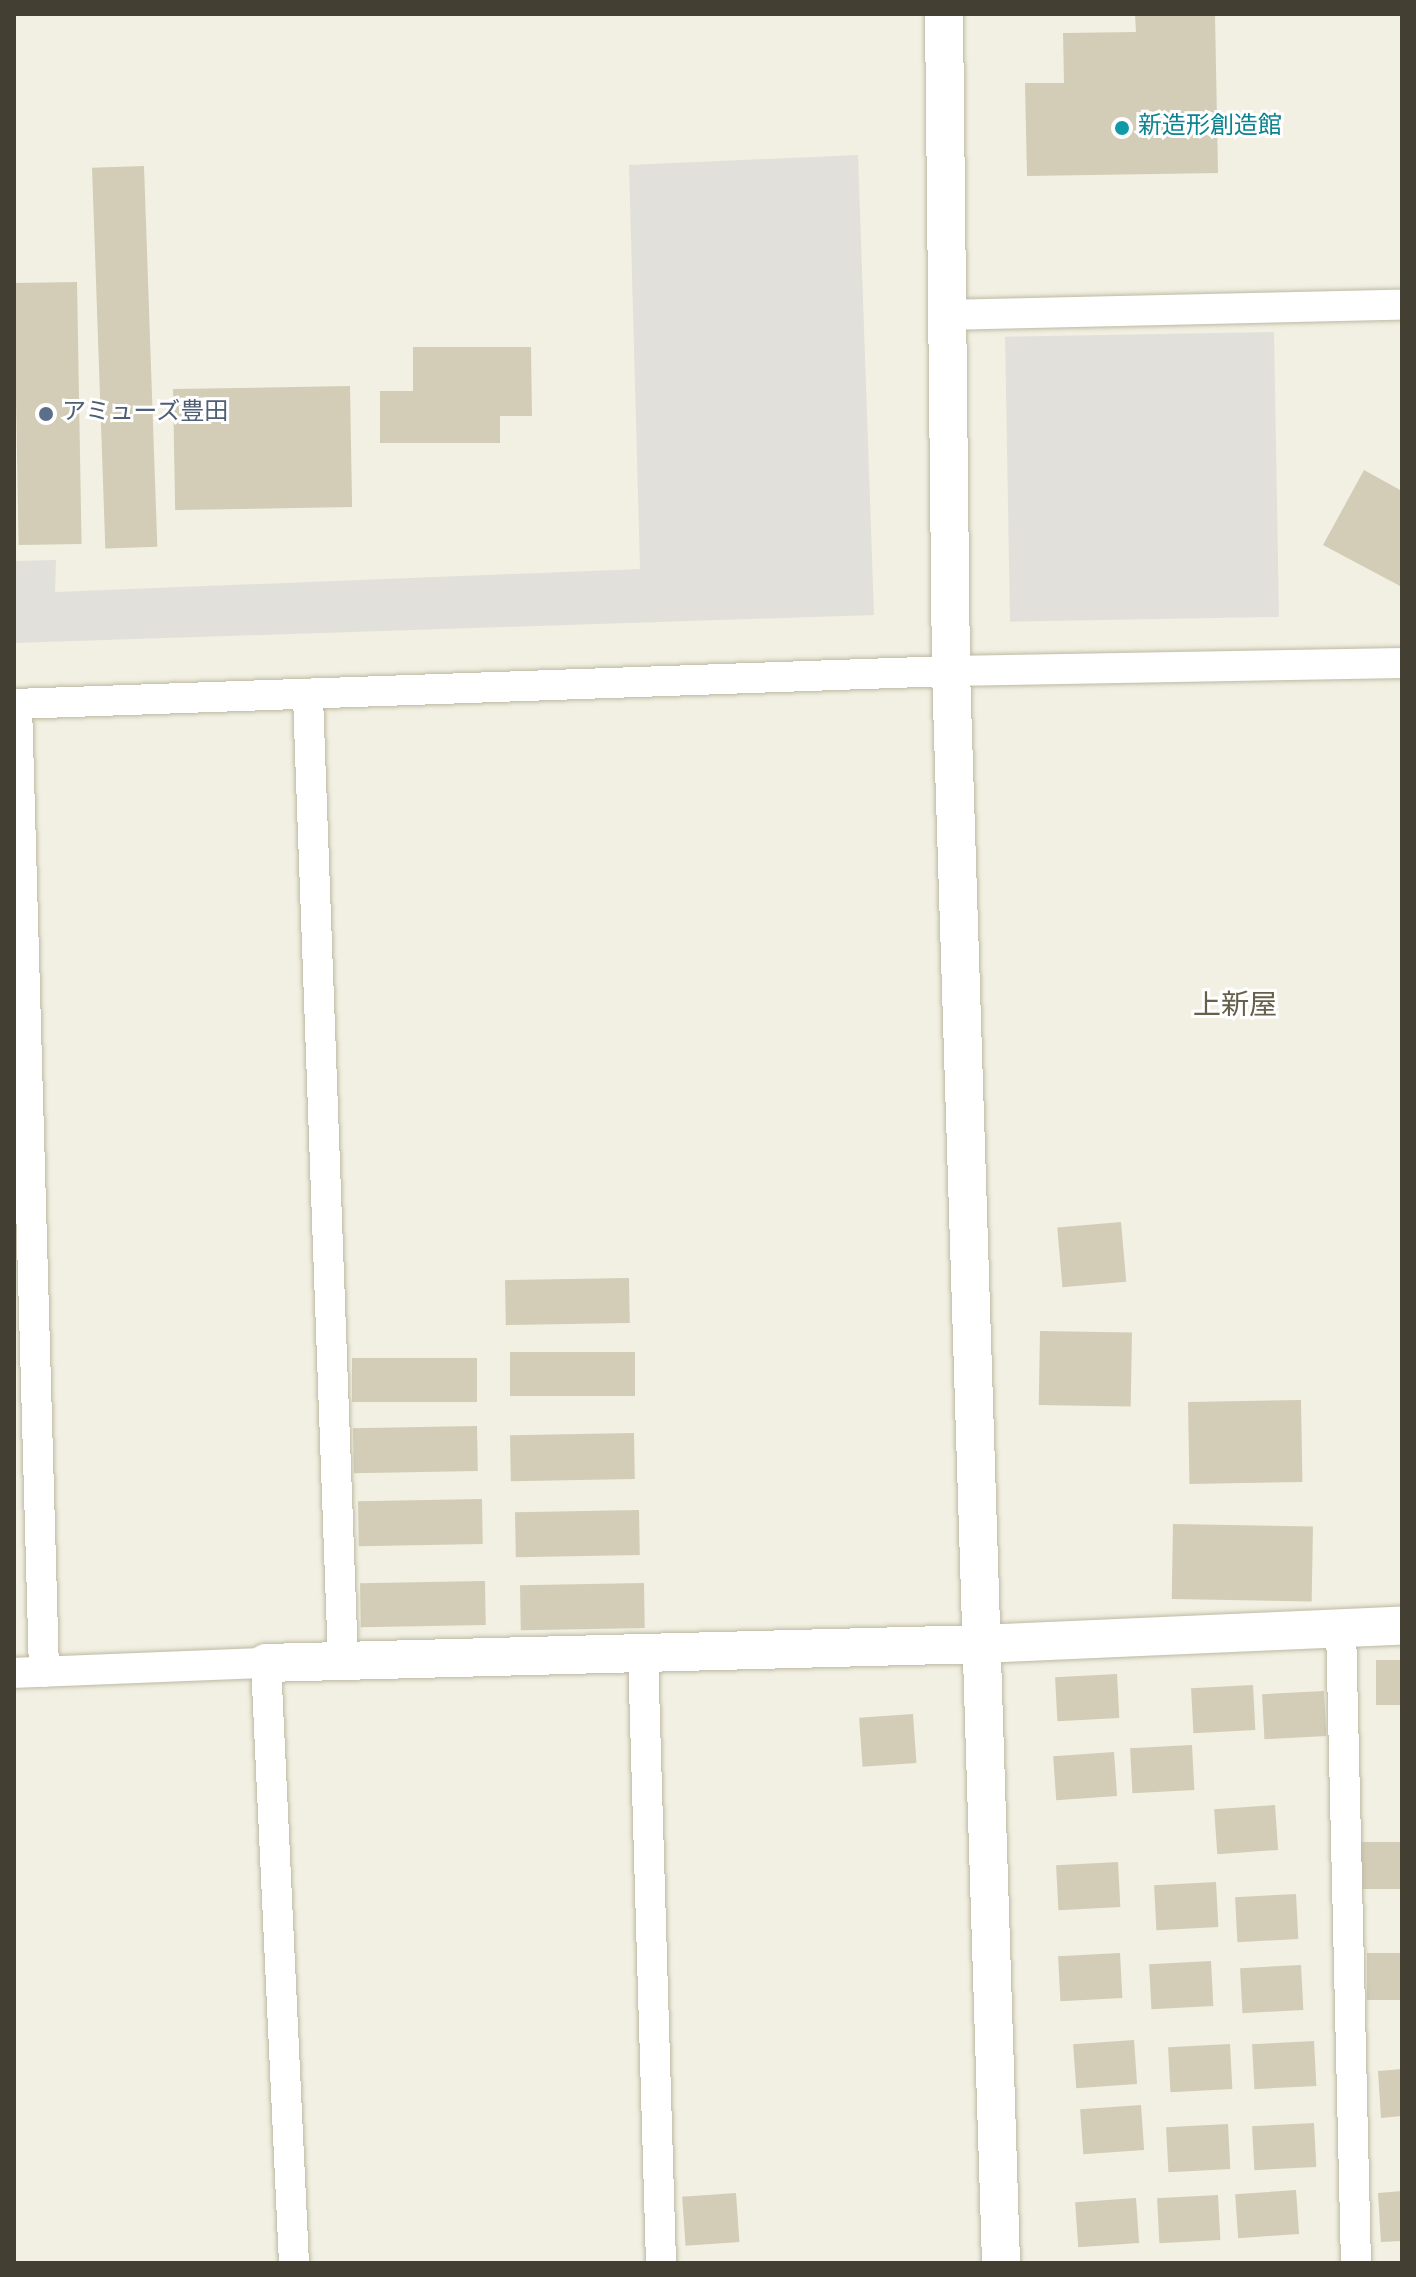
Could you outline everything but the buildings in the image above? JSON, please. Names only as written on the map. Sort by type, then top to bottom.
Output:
[{"type":"street","points":[[944,14],[951,671],[1001,2263]]},
{"type":"street","points":[[947,315],[1402,305]]},
{"type":"street","points":[[44,1672],[15,704],[308,697],[951,671],[1402,663]]},
{"type":"street","points":[[308,697],[343,1662]]},
{"type":"street","points":[[14,1673],[266,1663],[982,1644],[1402,1626]]},
{"type":"street","points":[[1341,1628],[1356,2263]]},
{"type":"street","points":[[643,1653],[661,2263]]},
{"type":"street","points":[[266,1663],[294,2263]]},
{"type":"shaded area","points":[[858,155],[874,615],[14,643],[14,561],[56,560],[55,592],[640,569],[629,165]]},
{"type":"shaded area","points":[[1274,332],[1279,617],[1010,622],[1005,337]]},
{"type":"place","name":"新造形創造館","points":[[1122,128]]},
{"type":"place","name":"アミューズ豊田","points":[[46,414]]},
{"type":"district","name":"上新屋","points":[[1235,1007]]}]
